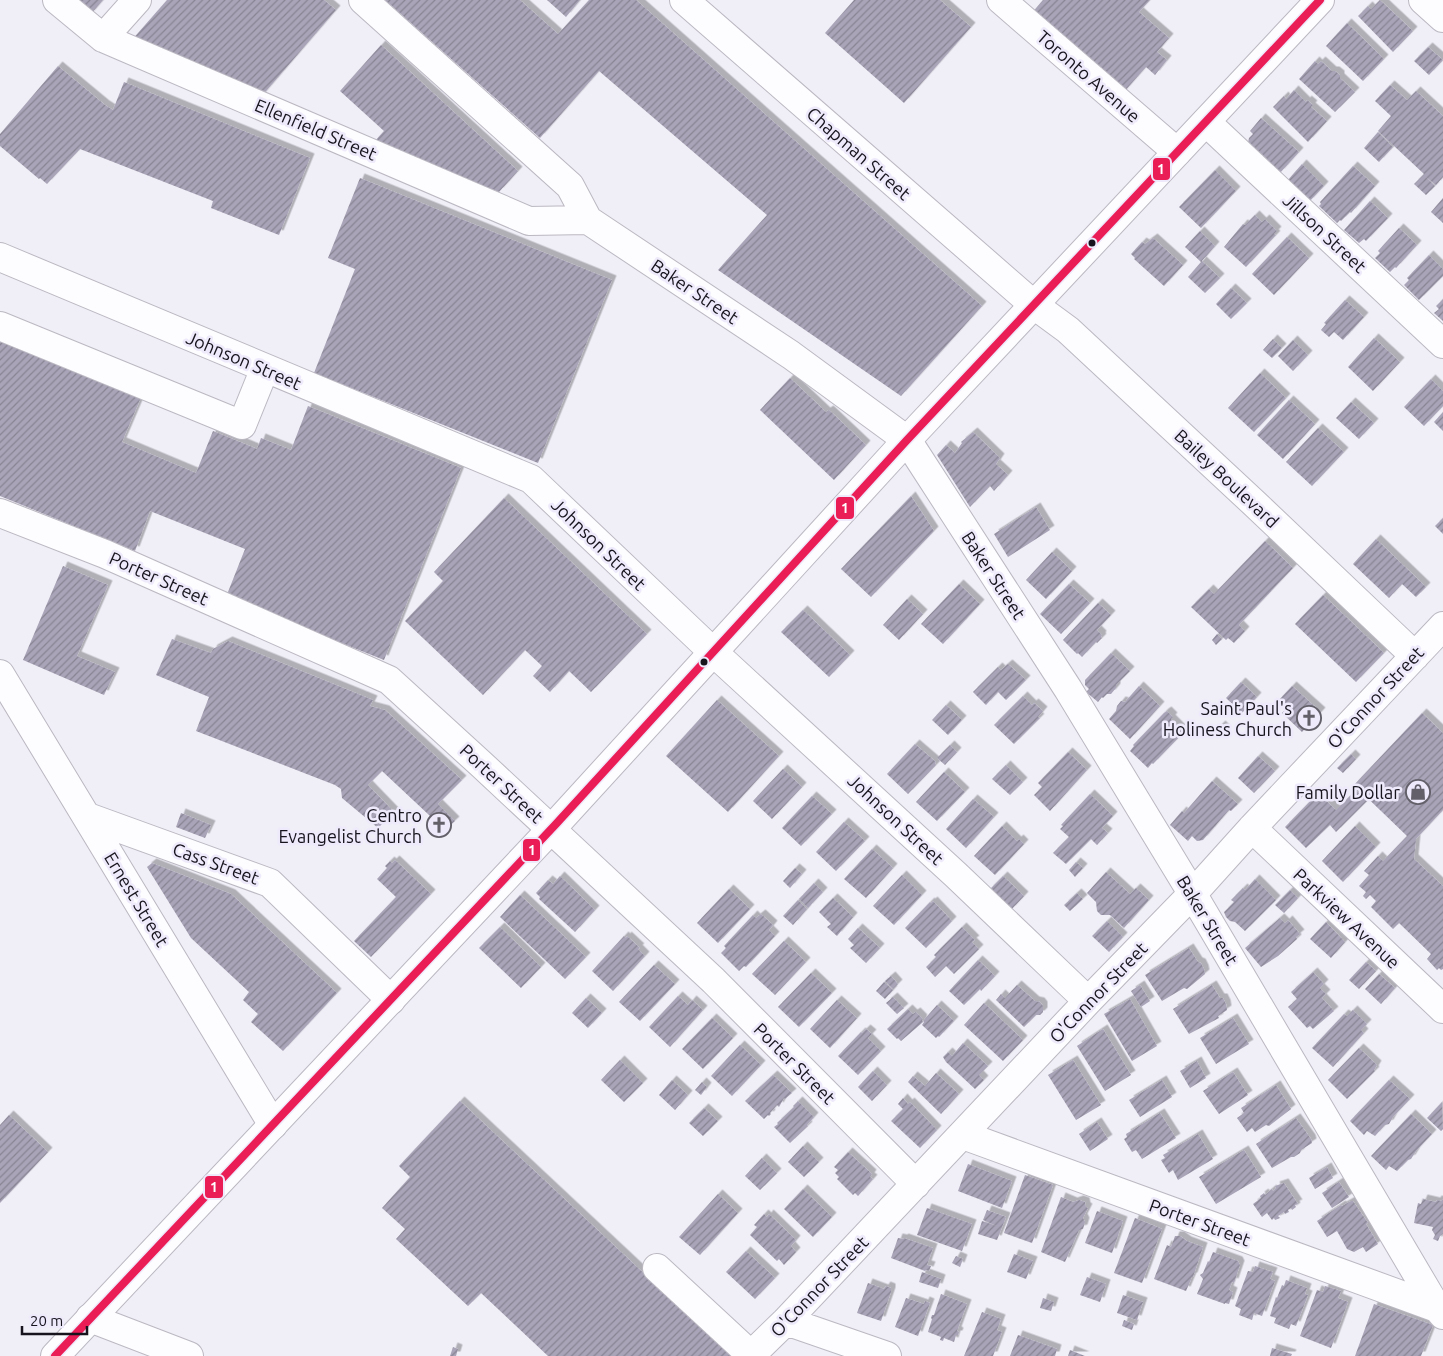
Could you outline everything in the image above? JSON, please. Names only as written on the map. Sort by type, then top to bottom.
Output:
[{"type":"street","name":"Ellenfield Street","points":[[57,0],[103,38],[530,221],[588,220]]},
{"type":"street","points":[[103,38],[137,0]]},
{"type":"street","name":"Baker Street","points":[[363,0],[570,186],[588,220],[795,358],[907,440],[1068,689],[1192,893],[1440,1312]]},
{"type":"street","name":"Chapman Street","points":[[684,0],[1034,305]]},
{"type":"street","name":"Toronto Avenue","points":[[1001,0],[1177,152]]},
{"type":"street","points":[[1424,0],[1443,18]]},
{"type":"street","points":[[55,1356],[550,828],[907,440],[1206,122],[1314,2]]},
{"type":"street","name":"Jillson Street","points":[[1206,122],[1443,344]]},
{"type":"street","name":"Johnson Street","points":[[1,260],[531,479],[712,651],[956,875],[1088,1001]]},
{"type":"street","name":"Bailey Boulevard","points":[[1034,305],[1068,330],[1415,656]]},
{"type":"street","points":[[0,326],[242,425],[265,368]]},
{"type":"street","name":"Porter Street","points":[[0,513],[105,554],[389,680],[714,981],[916,1184]]},
{"type":"street","name":"O'Connor Street","points":[[750,1355],[786,1321],[963,1135],[1443,626]]},
{"type":"street","name":"Ernest Street","points":[[0,674],[273,1125]]},
{"type":"street","name":"Cass Street","points":[[88,817],[270,883],[390,1000]]},
{"type":"street","name":"Parkview Avenue","points":[[1252,828],[1443,1009]]},
{"type":"street","name":"Porter Street","points":[[963,1135],[1440,1312]]},
{"type":"street","points":[[657,1268],[750,1355]]},
{"type":"street","points":[[90,1318],[189,1356]]},
{"type":"street","points":[[786,1321],[887,1356]]},
{"type":"building","points":[[73,0],[103,0],[90,15]]},
{"type":"building","points":[[167,0],[324,0],[336,10],[260,98],[131,41]]},
{"type":"building","points":[[385,0],[520,0],[558,34],[589,0],[636,0],[982,306],[901,396],[718,270],[767,215],[599,71],[540,138]]},
{"type":"building","points":[[547,0],[580,0],[566,17]]},
{"type":"building","points":[[854,0],[940,0],[971,27],[904,103],[825,33]]},
{"type":"building","points":[[1043,0],[1150,0],[1139,12],[1169,38],[1157,52],[1167,60],[1155,75],[1146,67],[1122,94],[1031,14]]},
{"type":"building","points":[[1380,0],[1413,31],[1393,52],[1358,16],[1368,6],[1371,9]]},
{"type":"building","points":[[1347,23],[1384,59],[1363,81],[1326,46]]},
{"type":"building","points":[[381,45],[518,171],[499,192],[374,142],[384,131],[340,91]]},
{"type":"building","points":[[1428,47],[1443,60],[1429,75],[1414,61]]},
{"type":"building","points":[[1315,61],[1318,64],[1321,61],[1332,71],[1335,71],[1355,92],[1335,112],[1299,79]]},
{"type":"building","points":[[58,66],[113,110],[124,82],[310,158],[279,235],[211,208],[213,201],[80,149],[47,184],[39,179],[0,146],[0,134]]},
{"type":"building","points":[[1390,85],[1407,100],[1416,91],[1443,116],[1443,177],[1436,185],[1426,177],[1435,186],[1426,195],[1414,184],[1424,174],[1378,131],[1391,116],[1375,101]]},
{"type":"building","points":[[1294,90],[1306,102],[1307,100],[1313,105],[1311,107],[1327,121],[1308,142],[1273,107],[1284,96],[1286,99]]},
{"type":"building","points":[[1261,118],[1299,152],[1280,173],[1248,143],[1249,138],[1253,134],[1250,131]]},
{"type":"building","points":[[1378,132],[1393,147],[1379,162],[1364,148]]},
{"type":"building","points":[[1302,164],[1324,186],[1309,202],[1287,181]]},
{"type":"building","points":[[1353,166],[1375,186],[1351,213],[1337,223],[1319,206],[1320,202]]},
{"type":"building","points":[[1215,170],[1236,191],[1201,228],[1179,207]]},
{"type":"building","points":[[360,178],[612,280],[538,463],[314,373],[355,269],[328,258]]},
{"type":"building","points":[[1443,198],[1443,223],[1431,212]]},
{"type":"building","points":[[1370,201],[1388,218],[1366,241],[1364,239],[1359,243],[1344,230]]},
{"type":"building","points":[[1255,215],[1262,222],[1265,219],[1277,231],[1274,234],[1276,235],[1246,267],[1224,247],[1243,224],[1245,225]]},
{"type":"building","points":[[1399,228],[1417,245],[1390,272],[1375,258],[1380,253],[1378,251]]},
{"type":"building","points":[[1200,231],[1215,246],[1201,262],[1185,247]]},
{"type":"building","points":[[1287,237],[1309,258],[1274,295],[1252,274]]},
{"type":"building","points":[[1153,238],[1183,265],[1164,286],[1134,259],[1131,254],[1142,242],[1145,244]]},
{"type":"building","points":[[1429,255],[1443,269],[1443,276],[1419,300],[1404,285],[1409,280],[1407,278]]},
{"type":"building","points":[[1202,261],[1220,278],[1205,293],[1188,277]]},
{"type":"building","points":[[1231,288],[1247,303],[1231,319],[1216,304]]},
{"type":"building","points":[[1443,299],[1443,321],[1434,313],[1439,309],[1436,306]]},
{"type":"building","points":[[1345,300],[1364,317],[1343,340],[1334,332],[1329,337],[1321,330],[1326,324],[1324,323]]},
{"type":"building","points":[[1374,338],[1400,362],[1373,391],[1348,367]]},
{"type":"building","points":[[1273,339],[1282,348],[1272,358],[1263,350]]},
{"type":"building","points":[[1293,340],[1308,355],[1293,371],[1278,356]]},
{"type":"building","points":[[0,341],[142,395],[122,442],[196,473],[213,431],[257,449],[261,438],[291,450],[308,406],[461,468],[384,660],[226,597],[245,549],[150,511],[135,551],[0,496]]},
{"type":"building","points":[[1260,373],[1286,398],[1254,432],[1228,408]]},
{"type":"building","points":[[790,378],[826,412],[829,410],[866,445],[834,480],[760,410]]},
{"type":"building","points":[[1431,379],[1443,391],[1443,406],[1424,426],[1404,407]]},
{"type":"building","points":[[1289,400],[1315,424],[1283,459],[1257,435]]},
{"type":"building","points":[[1351,402],[1374,423],[1359,439],[1336,418]]},
{"type":"building","points":[[1443,412],[1443,431],[1434,422]]},
{"type":"building","points":[[1318,428],[1344,452],[1312,486],[1286,462]]},
{"type":"building","points":[[973,432],[1000,458],[996,464],[1008,475],[994,491],[990,486],[970,507],[937,455],[946,445],[955,453],[961,442]]},
{"type":"building","points":[[911,496],[934,531],[871,597],[841,569]]},
{"type":"building","points":[[504,498],[647,634],[591,692],[569,671],[550,692],[533,676],[542,666],[525,650],[483,695],[405,621],[443,581],[434,572]]},
{"type":"building","points":[[1036,507],[1050,530],[1008,557],[994,534]]},
{"type":"building","points":[[1443,518],[1443,534],[1435,526]]},
{"type":"building","points":[[1376,539],[1426,587],[1416,597],[1402,584],[1389,598],[1353,564]]},
{"type":"building","points":[[1265,541],[1293,568],[1239,625],[1245,631],[1234,643],[1228,638],[1226,640],[1191,607],[1209,589],[1214,594]]},
{"type":"building","points":[[1052,552],[1072,571],[1046,599],[1026,580]]},
{"type":"building","points":[[63,566],[108,585],[77,656],[115,672],[104,695],[23,660]]},
{"type":"building","points":[[959,584],[980,604],[943,644],[921,624]]},
{"type":"building","points":[[1069,584],[1090,603],[1061,634],[1040,614]]},
{"type":"building","points":[[1323,595],[1384,653],[1356,682],[1295,624]]},
{"type":"building","points":[[907,599],[923,614],[899,640],[883,625]]},
{"type":"building","points":[[1098,603],[1111,615],[1097,630],[1102,635],[1102,638],[1082,657],[1063,640]]},
{"type":"building","points":[[803,610],[850,655],[829,677],[781,632]]},
{"type":"building","points":[[1217,634],[1222,639],[1216,645],[1212,640]]},
{"type":"building","points":[[172,639],[211,653],[213,649],[228,641],[373,700],[370,706],[385,710],[462,780],[438,804],[455,821],[445,830],[382,771],[368,785],[394,812],[378,828],[342,798],[341,789],[335,785],[196,731],[209,697],[156,675]]},
{"type":"building","points":[[1111,653],[1130,671],[1116,685],[1111,694],[1102,697],[1098,702],[1086,692],[1089,689],[1085,685],[1085,680]]},
{"type":"building","points":[[1008,664],[1026,680],[1006,700],[998,692],[986,705],[973,692],[998,667],[1001,670]]},
{"type":"building","points":[[1241,682],[1257,697],[1242,713],[1226,698]]},
{"type":"building","points":[[1139,686],[1160,706],[1130,739],[1109,719],[1121,701],[1125,702]]},
{"type":"building","points":[[1292,686],[1321,712],[1302,732],[1282,713],[1286,709],[1278,701]]},
{"type":"building","points":[[1023,696],[1032,705],[1034,703],[1043,711],[1038,717],[1040,718],[1014,744],[994,725]]},
{"type":"building","points":[[717,700],[779,756],[728,812],[666,756]]},
{"type":"building","points":[[946,705],[962,720],[948,735],[932,720]]},
{"type":"building","points":[[1167,711],[1173,717],[1171,719],[1184,732],[1148,768],[1130,751],[1133,745]]},
{"type":"building","points":[[1422,713],[1443,733],[1443,810],[1416,839],[1414,859],[1443,886],[1443,969],[1441,970],[1439,968],[1437,970],[1427,959],[1431,954],[1399,923],[1393,929],[1371,907],[1376,901],[1370,895],[1366,899],[1363,896],[1366,892],[1359,886],[1369,875],[1364,871],[1378,856],[1383,861],[1407,836],[1354,785]]},
{"type":"building","points":[[1221,725],[1226,730],[1219,738],[1213,733]]},
{"type":"building","points":[[915,744],[936,762],[936,765],[908,794],[887,774]]},
{"type":"building","points":[[950,745],[957,752],[945,765],[937,758]]},
{"type":"building","points":[[1068,752],[1087,770],[1050,811],[1034,795],[1042,787],[1038,783]]},
{"type":"building","points":[[1351,754],[1356,759],[1343,773],[1337,768]]},
{"type":"building","points":[[1258,756],[1275,771],[1254,793],[1238,778]]},
{"type":"building","points":[[1006,765],[1023,782],[1010,795],[992,779]]},
{"type":"building","points":[[783,769],[802,787],[772,819],[753,801]]},
{"type":"building","points":[[944,772],[965,792],[937,821],[916,802]]},
{"type":"building","points":[[1212,781],[1238,804],[1231,811],[1229,810],[1203,840],[1197,841],[1192,836],[1188,841],[1170,825],[1182,811],[1184,813]]},
{"type":"building","points":[[1356,790],[1367,801],[1336,832],[1330,825],[1306,848],[1285,827],[1318,793],[1336,810]]},
{"type":"building","points":[[1090,794],[1113,816],[1102,828],[1108,833],[1097,845],[1091,839],[1066,864],[1053,853],[1069,837],[1060,829],[1063,826],[1061,825]]},
{"type":"building","points":[[812,796],[832,814],[801,846],[782,828]]},
{"type":"building","points":[[973,799],[994,817],[966,848],[946,829]]},
{"type":"building","points":[[181,813],[211,825],[205,838],[176,827]]},
{"type":"building","points":[[844,822],[865,841],[836,871],[816,852]]},
{"type":"building","points":[[1002,826],[1017,841],[1019,839],[1024,844],[995,875],[974,856]]},
{"type":"building","points":[[1355,826],[1376,847],[1343,882],[1322,861]]},
{"type":"building","points":[[872,849],[893,868],[866,898],[844,879]]},
{"type":"building","points":[[395,860],[431,894],[371,957],[354,941],[396,897],[377,879],[387,868],[385,866],[390,861],[392,863]]},
{"type":"building","points":[[1076,862],[1083,868],[1075,877],[1069,870]]},
{"type":"building","points":[[152,863],[231,894],[337,993],[283,1051],[251,1022],[258,1014],[243,1000],[249,992],[191,938],[147,867]]},
{"type":"building","points":[[795,868],[802,874],[790,888],[783,881]]},
{"type":"building","points":[[1106,872],[1130,894],[1136,888],[1149,900],[1124,928],[1110,915],[1101,915],[1097,911],[1096,902],[1087,893]]},
{"type":"building","points":[[902,875],[922,895],[894,925],[873,906]]},
{"type":"building","points":[[560,876],[595,910],[575,932],[539,899],[540,897],[536,893],[548,880],[553,884]]},
{"type":"building","points":[[1003,876],[1024,896],[1011,910],[989,890]]},
{"type":"building","points":[[1255,879],[1276,900],[1245,931],[1235,922],[1230,921],[1224,912],[1234,902],[1231,900],[1243,888],[1245,890]]},
{"type":"building","points":[[814,883],[823,892],[808,908],[799,899]]},
{"type":"building","points":[[729,889],[750,909],[718,943],[697,923]]},
{"type":"building","points":[[1290,890],[1298,898],[1284,913],[1275,905]]},
{"type":"building","points":[[1077,893],[1083,899],[1070,911],[1064,905]]},
{"type":"building","points":[[520,895],[586,957],[565,979],[500,917]]},
{"type":"building","points":[[833,898],[853,917],[837,936],[827,927],[831,924],[819,912]]},
{"type":"building","points":[[798,900],[807,909],[793,925],[783,916]]},
{"type":"building","points":[[933,901],[952,921],[926,948],[905,928]]},
{"type":"building","points":[[761,914],[773,925],[769,930],[775,936],[746,967],[744,966],[739,971],[721,953],[726,948],[724,946],[753,915],[756,918]]},
{"type":"building","points":[[1280,918],[1285,923],[1288,920],[1300,934],[1278,956],[1261,967],[1245,948]]},
{"type":"building","points":[[1107,921],[1123,937],[1109,952],[1092,936]]},
{"type":"building","points":[[1326,922],[1345,942],[1331,958],[1310,939]]},
{"type":"building","points":[[500,927],[541,967],[521,988],[479,948]]},
{"type":"building","points":[[962,927],[975,940],[972,942],[979,949],[954,974],[946,966],[935,977],[926,967],[936,957],[934,955]]},
{"type":"building","points":[[858,928],[880,948],[866,963],[850,948],[854,945],[848,939]]},
{"type":"building","points":[[624,936],[626,938],[627,936],[640,948],[638,949],[645,956],[613,991],[592,971]]},
{"type":"building","points":[[784,941],[806,962],[775,995],[752,974]]},
{"type":"building","points":[[1189,948],[1198,962],[1201,963],[1205,974],[1187,989],[1184,988],[1162,1001],[1145,975]]},
{"type":"building","points":[[978,960],[995,976],[964,1005],[949,991]]},
{"type":"building","points":[[1366,962],[1376,971],[1359,989],[1349,980]]},
{"type":"building","points":[[654,965],[675,984],[640,1021],[619,1002]]},
{"type":"building","points":[[1313,972],[1324,984],[1320,988],[1326,994],[1322,998],[1334,1011],[1313,1029],[1310,1026],[1307,1028],[1288,1007],[1297,999],[1291,992]]},
{"type":"building","points":[[811,973],[832,993],[799,1027],[778,1007]]},
{"type":"building","points":[[1379,974],[1395,988],[1381,1004],[1365,989]]},
{"type":"building","points":[[891,976],[898,984],[893,989],[885,981]]},
{"type":"building","points":[[884,982],[893,990],[885,999],[876,991]]},
{"type":"building","points":[[1017,985],[1043,1006],[1043,1012],[1040,1015],[1036,1015],[1024,1027],[996,1000],[1001,994],[1005,998]]},
{"type":"building","points":[[1140,985],[1150,1001],[1141,1007],[1131,991]]},
{"type":"building","points":[[1212,985],[1220,998],[1223,998],[1227,1010],[1218,1016],[1219,1018],[1189,1034],[1173,1009]]},
{"type":"building","points":[[678,996],[688,1005],[692,1000],[703,1010],[670,1047],[649,1027]]},
{"type":"building","points":[[893,997],[904,1008],[897,1014],[886,1003]]},
{"type":"building","points":[[586,998],[602,1013],[588,1028],[572,1013]]},
{"type":"building","points":[[1130,999],[1157,1046],[1132,1061],[1104,1014]]},
{"type":"building","points":[[837,1000],[857,1018],[830,1048],[810,1029]]},
{"type":"building","points":[[984,1003],[1023,1040],[1003,1061],[964,1025]]},
{"type":"building","points":[[937,1005],[954,1021],[936,1038],[922,1025],[923,1021]]},
{"type":"building","points":[[908,1009],[913,1014],[916,1012],[923,1019],[923,1022],[901,1041],[887,1029]]},
{"type":"building","points":[[1353,1010],[1367,1024],[1361,1030],[1364,1033],[1333,1067],[1312,1048],[1344,1014],[1347,1016]]},
{"type":"building","points":[[712,1018],[733,1038],[703,1069],[682,1049]]},
{"type":"building","points":[[1233,1018],[1249,1044],[1216,1064],[1200,1038]]},
{"type":"building","points":[[866,1029],[872,1034],[868,1038],[881,1051],[858,1075],[838,1056]]},
{"type":"building","points":[[1103,1029],[1131,1075],[1105,1091],[1077,1046]]},
{"type":"building","points":[[963,1043],[988,1066],[979,1075],[984,1080],[975,1089],[943,1057],[948,1052],[952,1056]]},
{"type":"building","points":[[740,1045],[761,1065],[732,1096],[711,1076]]},
{"type":"building","points":[[1359,1048],[1377,1065],[1375,1071],[1347,1099],[1328,1080]]},
{"type":"building","points":[[620,1060],[643,1083],[624,1102],[601,1080]]},
{"type":"building","points":[[1073,1060],[1101,1105],[1076,1120],[1048,1075]]},
{"type":"building","points":[[1197,1061],[1206,1078],[1190,1088],[1180,1071]]},
{"type":"building","points":[[873,1071],[887,1085],[872,1101],[858,1087]]},
{"type":"building","points":[[1233,1072],[1248,1095],[1219,1114],[1203,1091]]},
{"type":"building","points":[[936,1073],[959,1094],[941,1114],[908,1082],[913,1076],[925,1086]]},
{"type":"building","points":[[773,1075],[792,1093],[784,1098],[779,1107],[777,1105],[771,1114],[764,1119],[745,1101]]},
{"type":"building","points":[[672,1080],[688,1095],[675,1110],[659,1095]]},
{"type":"building","points":[[1162,1080],[1172,1097],[1140,1117],[1129,1100]]},
{"type":"building","points":[[1389,1080],[1410,1099],[1389,1124],[1385,1125],[1375,1136],[1367,1131],[1364,1135],[1350,1121]]},
{"type":"building","points":[[702,1082],[707,1087],[701,1095],[695,1090]]},
{"type":"building","points":[[1276,1085],[1291,1109],[1269,1126],[1266,1125],[1255,1132],[1252,1128],[1247,1132],[1237,1118],[1244,1113],[1241,1108]]},
{"type":"building","points":[[903,1098],[908,1104],[910,1102],[937,1130],[920,1148],[891,1121],[903,1109],[898,1104]]},
{"type":"building","points":[[460,1101],[732,1356],[548,1356],[481,1293],[468,1306],[396,1239],[405,1229],[382,1208],[410,1177],[399,1166]]},
{"type":"building","points":[[798,1101],[814,1117],[808,1126],[790,1143],[774,1127]]},
{"type":"building","points":[[1442,1102],[1443,1129],[1441,1131],[1427,1118]]},
{"type":"building","points":[[704,1108],[718,1121],[703,1136],[689,1123]]},
{"type":"building","points":[[1160,1113],[1176,1138],[1142,1159],[1136,1150],[1132,1152],[1124,1139],[1127,1137],[1126,1134]]},
{"type":"building","points":[[1411,1114],[1432,1134],[1411,1159],[1397,1171],[1389,1166],[1386,1170],[1371,1156]]},
{"type":"building","points":[[9,1115],[48,1152],[0,1203],[0,1125]]},
{"type":"building","points":[[1296,1118],[1312,1143],[1294,1157],[1272,1168],[1256,1144]]},
{"type":"building","points":[[1097,1122],[1108,1139],[1090,1151],[1079,1134]]},
{"type":"building","points":[[1198,1134],[1213,1159],[1178,1180],[1173,1170],[1169,1173],[1161,1160],[1165,1158],[1163,1155]]},
{"type":"building","points":[[803,1146],[819,1162],[804,1177],[788,1162]]},
{"type":"building","points":[[1244,1150],[1261,1177],[1216,1204],[1199,1177]]},
{"type":"building","points":[[848,1152],[872,1174],[870,1177],[873,1179],[858,1196],[855,1193],[853,1195],[837,1179],[839,1177],[835,1173],[838,1170],[834,1167]]},
{"type":"building","points":[[762,1158],[777,1173],[760,1190],[745,1176]]},
{"type":"building","points":[[968,1164],[1012,1181],[1002,1208],[958,1191]]},
{"type":"building","points":[[1327,1167],[1333,1178],[1315,1189],[1309,1178]]},
{"type":"building","points":[[1025,1175],[1053,1185],[1032,1243],[1004,1233]]},
{"type":"building","points":[[1339,1182],[1349,1197],[1332,1208],[1322,1193]]},
{"type":"building","points":[[1284,1183],[1298,1204],[1292,1210],[1291,1208],[1288,1210],[1289,1212],[1285,1214],[1284,1212],[1278,1216],[1280,1218],[1275,1220],[1274,1218],[1272,1220],[1267,1213],[1262,1217],[1253,1204],[1264,1193],[1265,1195],[1272,1189],[1273,1191],[1276,1188],[1275,1186]]},
{"type":"building","points":[[803,1189],[832,1217],[813,1237],[784,1209]]},
{"type":"building","points":[[718,1194],[738,1213],[700,1255],[679,1237]]},
{"type":"building","points":[[1061,1197],[1073,1202],[1079,1200],[1085,1202],[1088,1208],[1083,1218],[1085,1222],[1083,1229],[1079,1230],[1065,1262],[1041,1252]]},
{"type":"building","points":[[1423,1199],[1436,1202],[1443,1199],[1443,1234],[1438,1241],[1433,1239],[1435,1235],[1432,1230],[1433,1227],[1414,1223],[1418,1203],[1421,1204]]},
{"type":"building","points":[[1353,1201],[1368,1223],[1366,1224],[1378,1244],[1366,1252],[1363,1247],[1354,1252],[1347,1249],[1337,1231],[1327,1237],[1317,1221],[1341,1205]]},
{"type":"building","points":[[927,1208],[972,1224],[962,1251],[917,1235]]},
{"type":"building","points":[[987,1210],[1006,1217],[997,1240],[978,1234],[982,1221],[997,1226],[983,1220]]},
{"type":"building","points":[[1097,1211],[1123,1221],[1112,1253],[1085,1243]]},
{"type":"building","points":[[764,1214],[767,1217],[769,1214],[796,1240],[791,1246],[796,1252],[784,1265],[779,1259],[777,1261],[750,1235],[757,1227],[754,1225]]},
{"type":"building","points":[[1135,1218],[1162,1229],[1142,1283],[1114,1273]]},
{"type":"building","points":[[1175,1236],[1180,1236],[1203,1247],[1186,1291],[1154,1279],[1167,1245],[1171,1247]]},
{"type":"building","points":[[898,1238],[904,1238],[933,1248],[927,1265],[931,1266],[929,1271],[891,1258]]},
{"type":"building","points":[[746,1251],[775,1278],[755,1299],[726,1272]]},
{"type":"building","points":[[1213,1252],[1238,1261],[1240,1265],[1234,1283],[1232,1282],[1229,1290],[1233,1292],[1229,1304],[1197,1294],[1203,1279],[1200,1275],[1203,1273]]},
{"type":"building","points":[[1014,1254],[1033,1261],[1026,1279],[1007,1272]]},
{"type":"building","points":[[956,1256],[963,1259],[960,1267],[952,1263]]},
{"type":"building","points":[[1255,1266],[1273,1272],[1270,1279],[1275,1281],[1262,1316],[1254,1313],[1252,1320],[1239,1315],[1241,1309],[1235,1306],[1248,1271],[1253,1272]]},
{"type":"building","points":[[922,1272],[941,1279],[938,1288],[919,1282]]},
{"type":"building","points":[[1087,1277],[1106,1284],[1100,1302],[1080,1295]]},
{"type":"building","points":[[1286,1280],[1307,1288],[1305,1294],[1308,1295],[1296,1326],[1291,1324],[1289,1329],[1274,1323],[1276,1318],[1270,1316],[1276,1297]]},
{"type":"building","points":[[868,1283],[884,1289],[886,1286],[891,1288],[881,1321],[857,1313]]},
{"type":"building","points":[[1325,1286],[1341,1291],[1338,1298],[1348,1302],[1331,1348],[1300,1336],[1317,1290],[1323,1292]]},
{"type":"building","points":[[941,1294],[967,1304],[957,1331],[959,1332],[958,1335],[956,1335],[954,1342],[944,1338],[943,1341],[940,1340],[941,1337],[928,1332],[932,1315],[934,1315]]},
{"type":"building","points":[[1123,1295],[1143,1302],[1137,1320],[1117,1313]]},
{"type":"building","points":[[906,1298],[924,1304],[925,1301],[930,1303],[918,1336],[895,1327]]},
{"type":"building","points":[[1043,1298],[1054,1302],[1051,1311],[1040,1308]]},
{"type":"building","points":[[1374,1304],[1433,1325],[1421,1356],[1355,1356]]},
{"type":"building","points":[[982,1312],[1001,1319],[997,1330],[1002,1332],[993,1356],[964,1356]]},
{"type":"building","points":[[1124,1320],[1134,1324],[1132,1330],[1122,1326]]},
{"type":"building","points":[[1018,1335],[1057,1349],[1055,1356],[1010,1356]]},
{"type":"building","points":[[453,1347],[458,1349],[456,1356],[450,1356]]},
{"type":"building","points":[[1272,1348],[1292,1354],[1291,1356],[1270,1356]]},
{"type":"building","points":[[1070,1350],[1085,1356],[1068,1356]]},
{"type":"transit line","name":"1","points":[[55,1356],[556,824],[907,440],[1320,0]]},
{"type":"place","name":"Saint Paul's Holiness Church","points":[[1309,718]]},
{"type":"place","name":"Family Dollar","points":[[1418,792]]},
{"type":"place","name":"Centro Evangelist Church","points":[[439,825]]}]
